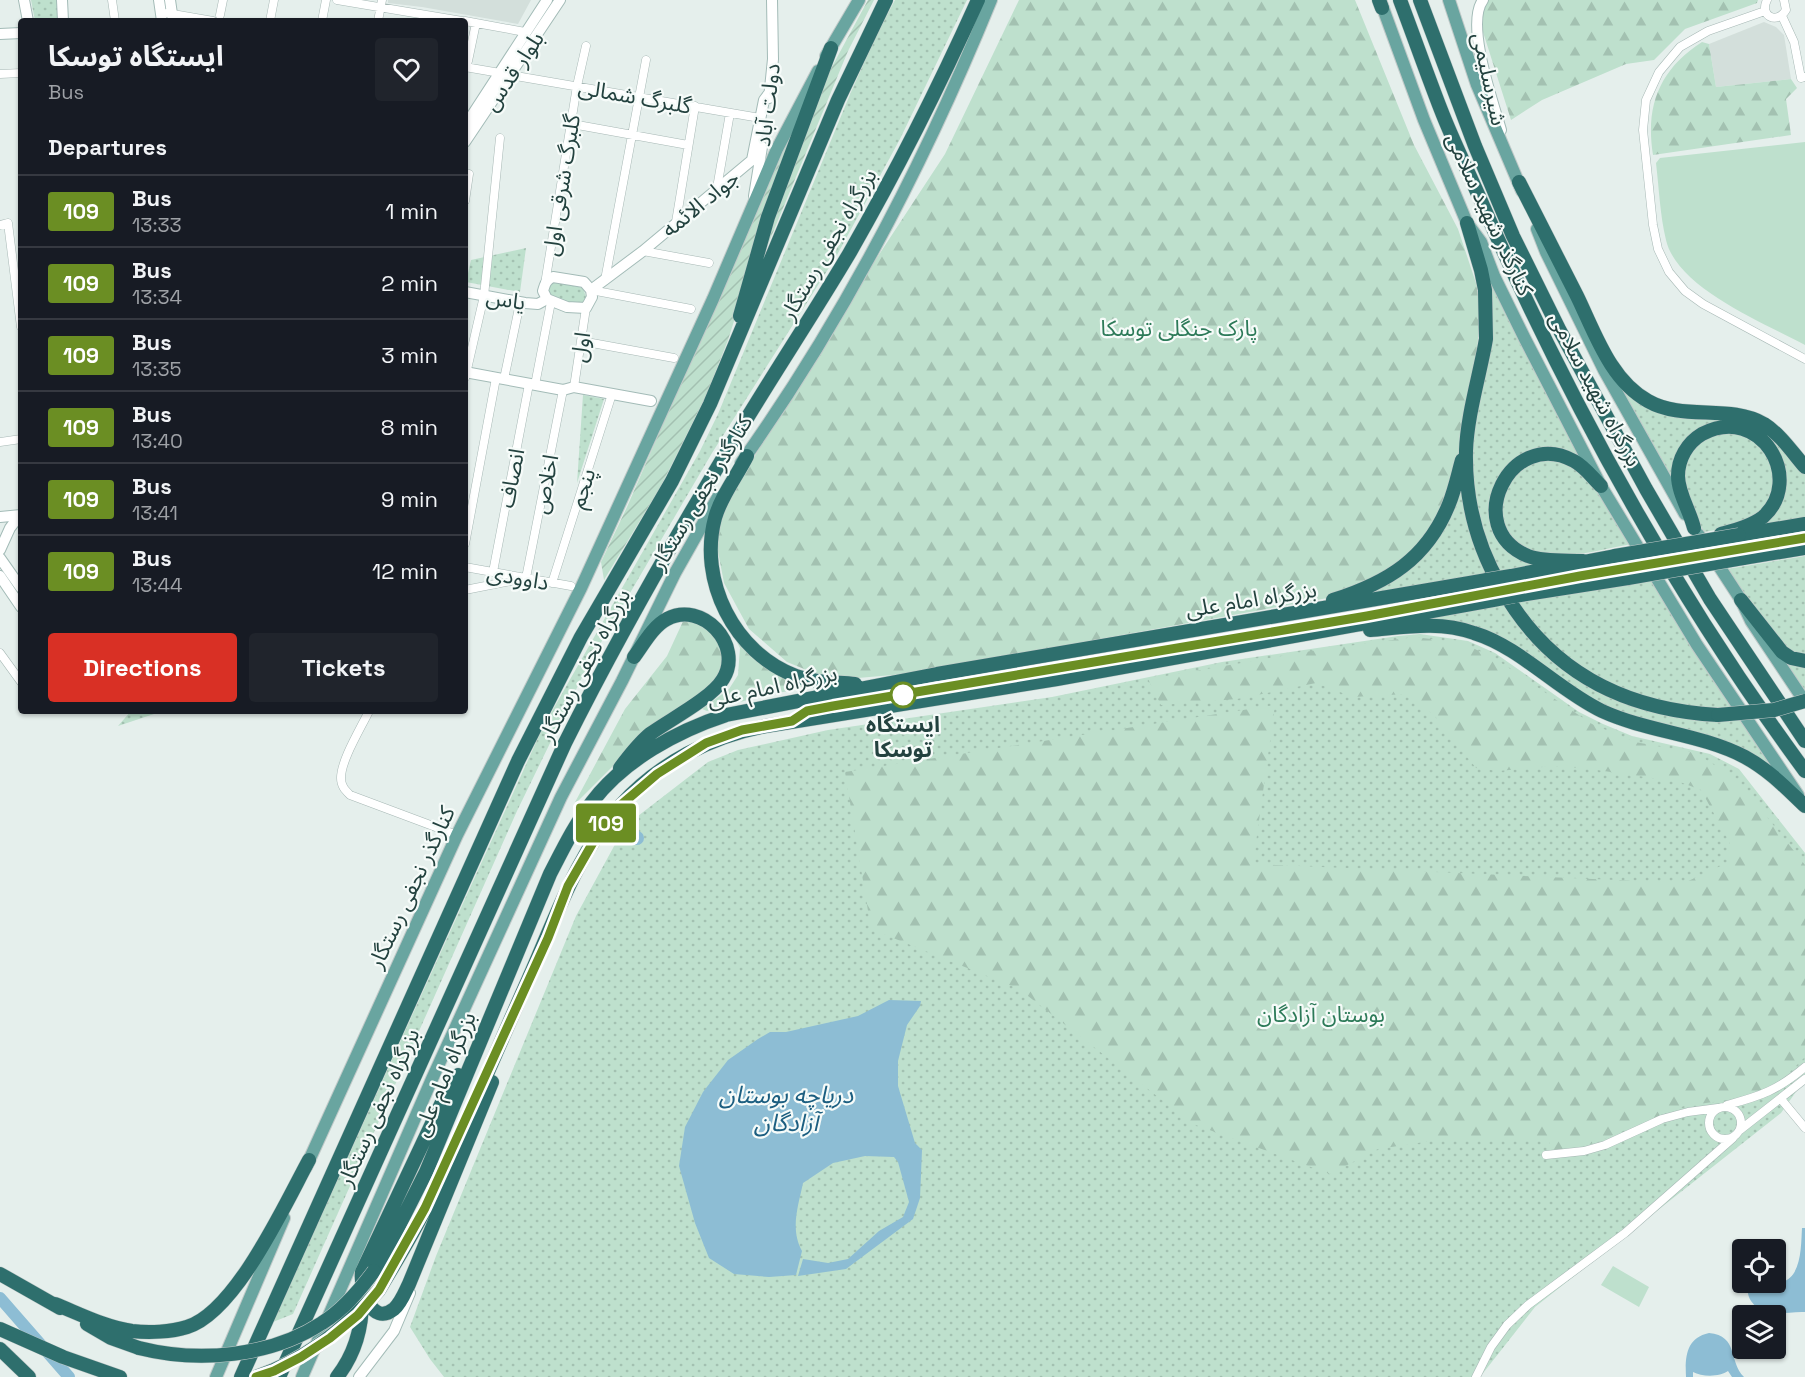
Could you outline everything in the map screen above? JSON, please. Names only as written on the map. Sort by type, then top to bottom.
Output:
[{"type":"highway","name":"بزرگراه نجفی رستگار","points":[[242,1377],[518,761],[581,637],[672,481],[710,404],[838,100],[886,0]]},
{"type":"highway","name":"بزرگراه نجفی رستگار","points":[[279,1377],[538,803],[596,682],[732,442],[848,255],[943,75],[978,0]]},
{"type":"highway","name":"بزرگراه شهید سلامی","points":[[1400,0],[1441,111],[1508,264],[1574,397],[1620,481],[1711,635],[1766,718],[1805,771]]},
{"type":"highway","name":"بزرگراه شهید سلامی","points":[[1420,0],[1475,146],[1513,236],[1559,329],[1646,489],[1710,599],[1805,741]]},
{"type":"highway","points":[[730,358],[768,217],[831,48]]},
{"type":"highway","points":[[1519,182],[1597,337],[1623,381],[1658,406],[1681,411],[1743,416],[1762,423],[1785,443],[1805,467]]},
{"type":"highway","points":[[1295,612],[1370,588],[1394,574],[1413,558],[1440,523],[1449,504],[1466,449],[1486,339],[1487,321],[1481,270],[1467,223]]},
{"type":"highway","points":[[1694,528],[1679,481],[1679,464],[1688,447],[1699,436],[1721,427],[1739,427],[1764,439],[1773,449],[1781,468],[1782,485],[1778,500],[1761,518],[1708,539]]},
{"type":"highway","points":[[1466,449],[1471,507],[1484,553],[1511,605],[1534,636],[1558,658],[1584,677],[1625,697],[1669,710],[1718,715],[1774,710],[1805,702]]},
{"type":"highway","points":[[1583,561],[1534,557],[1514,548],[1503,534],[1496,518],[1498,491],[1503,479],[1526,459],[1550,454],[1566,457],[1580,465],[1600,486]]},
{"type":"highway","points":[[747,456],[716,516],[712,538],[712,565],[717,593],[728,617],[749,645],[762,657],[793,674],[826,683],[875,686]]},
{"type":"highway","name":"بزرگراه امام علی","points":[[0,1274],[111,1338],[161,1354],[206,1356],[246,1352],[283,1342],[322,1323],[357,1294],[382,1259],[426,1172],[550,874],[564,846],[592,802],[611,781],[676,735],[700,724],[726,715],[875,686],[1511,576],[1708,539],[1805,524]]},
{"type":"highway","name":"بزرگراه امام علی","points":[[256,1377],[274,1371],[301,1357],[330,1338],[358,1315],[379,1290],[425,1208],[548,938],[568,886],[595,839],[608,821],[640,787],[706,743],[742,730],[792,721],[1057,679],[1514,596],[1804,548]]},
{"type":"highway","points":[[1741,600],[1782,652],[1791,658],[1805,662]]},
{"type":"highway","points":[[611,781],[631,752],[649,735],[710,693],[723,680],[728,664],[728,649],[719,632],[705,620],[686,613],[666,620],[634,657]]},
{"type":"highway","points":[[1299,635],[1437,625],[1475,633],[1505,647],[1569,692],[1604,711],[1625,720],[1718,746],[1744,757],[1766,770],[1805,806]]},
{"type":"highway","points":[[363,1293],[371,1308],[379,1312],[389,1312],[396,1307],[409,1284],[524,1005],[548,938]]},
{"type":"highway","points":[[337,1377],[349,1363],[357,1341],[362,1321],[362,1272],[372,1248],[444,1098],[482,1035]]},
{"type":"highway","points":[[54,1304],[108,1325],[133,1331],[161,1331],[188,1327],[209,1315],[240,1282],[309,1160]]},
{"type":"highway","points":[[0,1329],[63,1358],[120,1377]]},
{"type":"highway","points":[[0,1349],[29,1377]]},
{"type":"main road","name":"کنارگذر نجفی رستگار","points":[[216,1377],[309,1160],[457,836],[581,588],[704,320],[777,149],[859,0]]},
{"type":"main road","name":"کنارگذر نجفی رستگار","points":[[302,1377],[352,1258],[561,797],[675,573],[721,492],[802,370],[872,255],[991,0]]},
{"type":"main road","name":"کنارگذر شهید سلامی","points":[[1449,0],[1477,85],[1546,252],[1604,370],[1694,528],[1741,600],[1751,621],[1805,702]]},
{"type":"main road","name":"کنارگذر شهید سلامی","points":[[1380,3],[1424,120],[1467,223],[1481,242],[1494,276],[1600,486],[1697,645],[1805,806]]},
{"type":"street","points":[[24,0],[27,18]]},
{"type":"street","points":[[62,0],[63,18]]},
{"type":"street","points":[[112,0],[115,18]]},
{"type":"street","points":[[159,0],[167,17]]},
{"type":"street","points":[[167,17],[170,0]]},
{"type":"street","points":[[220,15],[223,0]]},
{"type":"street","points":[[271,18],[274,0]]},
{"type":"street","points":[[323,18],[326,0]]},
{"type":"street","points":[[337,0],[381,4],[426,18]]},
{"type":"street","name":"بلوار قدس","points":[[468,137],[505,74],[525,32],[547,0]]},
{"type":"street","name":"بلوار قدس","points":[[468,122],[560,0]]},
{"type":"street","name":"دولت آباد","points":[[752,209],[770,92],[773,58],[772,0]]},
{"type":"street","name":"شیرسلیمی","points":[[1483,0],[1477,11],[1480,49],[1488,89],[1509,159]]},
{"type":"street","points":[[1767,0],[1765,11],[1773,18],[1782,16],[1786,10],[1785,2],[1795,0]]},
{"type":"street","points":[[1765,11],[1708,31],[1680,47],[1659,72],[1646,100],[1643,130],[1652,213],[1658,249],[1669,272],[1684,291],[1703,304],[1805,359]]},
{"type":"street","points":[[1782,16],[1794,42],[1803,77]]},
{"type":"street","points":[[468,22],[525,32]]},
{"type":"street","points":[[468,59],[476,23]]},
{"type":"street","points":[[0,34],[18,33]]},
{"type":"street","name":"گلبرگ شرقی اول","points":[[545,284],[577,86],[586,46]]},
{"type":"street","points":[[605,281],[646,60]]},
{"type":"street","name":"گلبرگ شمالی","points":[[468,64],[505,74],[760,118]]},
{"type":"street","points":[[0,74],[18,73]]},
{"type":"street","name":"جواد الائمه","points":[[591,291],[752,160],[764,100],[770,92]]},
{"type":"street","points":[[676,222],[695,106]]},
{"type":"street","points":[[717,188],[730,112]]},
{"type":"street","points":[[572,124],[688,145]]},
{"type":"street","points":[[468,362],[484,296],[500,138]]},
{"type":"street","points":[[468,181],[469,174]]},
{"type":"street","points":[[4,224],[18,309]]},
{"type":"street","points":[[643,251],[709,263]]},
{"type":"street","points":[[549,301],[543,291],[548,279],[553,277],[571,279],[584,282],[591,291],[592,297],[586,308]]},
{"type":"street","points":[[591,291],[691,309]]},
{"type":"street","name":"یاس","points":[[468,293],[520,303],[538,304],[549,301],[567,307],[586,308]]},
{"type":"street","name":"انصاف","points":[[493,572],[549,301]]},
{"type":"street","points":[[468,530],[500,379],[520,303]]},
{"type":"street","name":"اول","points":[[568,388],[581,341],[586,308]]},
{"type":"street","points":[[581,341],[674,358]]},
{"type":"street","points":[[468,374],[651,401]]},
{"type":"street","name":"اخلاص","points":[[526,578],[568,388]]},
{"type":"street","name":"پنجم","points":[[552,583],[612,394]]},
{"type":"street","points":[[0,442],[18,439]]},
{"type":"street","points":[[0,516],[18,515]]},
{"type":"street","points":[[0,550],[10,528],[18,518]]},
{"type":"street","points":[[0,558],[18,584]]},
{"type":"street","name":"داوودی","points":[[468,568],[571,586]]},
{"type":"street","points":[[0,576],[18,603]]},
{"type":"street","points":[[468,589],[526,578]]},
{"type":"street","points":[[0,653],[18,678]]},
{"type":"street","points":[[368,714],[345,763],[341,778],[344,789],[350,795],[457,836]]},
{"type":"street","points":[[1545,1155],[1584,1151],[1605,1145],[1662,1119],[1755,1098],[1790,1080],[1805,1066]]},
{"type":"street","points":[[1476,1377],[1491,1347],[1507,1324],[1527,1305],[1625,1233],[1740,1130],[1805,1078]]},
{"type":"street","points":[[1781,1099],[1805,1128]]},
{"type":"street","points":[[1733,1138],[1723,1139],[1711,1130],[1709,1125],[1711,1115],[1721,1107],[1733,1108],[1742,1120],[1740,1130]]},
{"type":"street","points":[[359,1377],[394,1331],[405,1307],[426,1242]]},
{"type":"shaded area","points":[[388,0],[531,0],[518,24],[388,3]]},
{"type":"shaded area","points":[[1764,22],[1776,27],[1784,35],[1791,79],[1716,87],[1709,44]]},
{"type":"green space","points":[[31,0],[57,0],[59,18],[34,18]]},
{"type":"green space","points":[[868,0],[874,0],[848,51],[755,276],[770,218],[820,89]]},
{"type":"green space","points":[[895,0],[967,0],[900,139],[837,255],[712,453],[589,663],[517,811],[293,1314],[273,1322],[543,727],[700,451],[718,414],[851,92]]},
{"type":"green space","name":"پارک جنگلی توسکا","points":[[1019,0],[1355,0],[1414,145],[1458,229],[1477,286],[1480,316],[1475,374],[1465,436],[1449,499],[1410,558],[1339,596],[904,674],[858,678],[814,673],[787,662],[749,629],[724,583],[716,541],[717,519],[842,311],[945,154]]},
{"type":"green space","points":[[1488,0],[1758,0],[1757,3],[1685,29],[1654,60],[1626,64],[1542,100],[1511,120],[1483,32],[1480,11]]},
{"type":"green space","points":[[1702,42],[1709,44],[1716,87],[1791,79],[1797,88],[1786,99],[1791,135],[1653,155],[1651,120],[1659,90],[1666,76],[1676,64]]},
{"type":"green space","points":[[801,110],[728,340],[706,396],[661,486],[604,580],[601,562]]},
{"type":"green space","points":[[1805,142],[1805,345],[1746,315],[1704,289],[1673,257],[1666,240],[1656,163],[1660,158]]},
{"type":"green space","points":[[526,248],[520,292],[468,282],[471,260]]},
{"type":"green space","points":[[1479,249],[1595,478],[1542,452],[1495,490],[1509,547],[1561,560],[1496,572],[1481,534],[1471,472],[1474,421],[1488,348]]},
{"type":"green space","points":[[555,281],[583,288],[586,297],[583,304],[562,301],[550,294],[547,289],[549,284]]},
{"type":"green space","points":[[1615,379],[1630,394],[1760,427],[1779,443],[1805,474],[1805,519],[1750,527],[1785,485],[1749,427],[1692,438],[1678,491]]},
{"type":"green space","points":[[583,395],[604,399],[577,483]]},
{"type":"green space","points":[[1744,431],[1779,467],[1764,512],[1732,527],[1704,532],[1686,500],[1683,463],[1705,435]]},
{"type":"green space","points":[[1557,457],[1589,476],[1632,544],[1584,553],[1550,556],[1520,548],[1508,538],[1502,526],[1497,503],[1523,464]]},
{"type":"green space","points":[[1460,475],[1489,574],[1347,600]]},
{"type":"green space","points":[[1805,556],[1805,659],[1778,646],[1727,569]]},
{"type":"green space","points":[[1654,581],[1737,711],[1712,711],[1624,693],[1560,655],[1513,602]]},
{"type":"green space","points":[[1505,603],[1608,694],[1741,717],[1796,795],[1775,773],[1609,710],[1493,637],[1377,626]]},
{"type":"green space","points":[[685,617],[705,625],[719,636],[725,670],[705,692],[649,730],[573,806],[625,709],[667,656]]},
{"type":"green space","points":[[731,631],[757,657],[822,686],[770,694],[707,711],[702,709],[729,689],[738,675],[740,648]]},
{"type":"green space","name":"بوستان آزادگان","points":[[1420,634],[1468,641],[1495,653],[1579,712],[1603,724],[1632,736],[1710,754],[1739,769],[1805,853],[1805,1079],[1781,1113],[1535,1307],[1480,1377],[444,1377],[430,1359],[410,1327],[436,1256],[576,916],[625,826],[708,762],[738,750],[828,730],[1052,697],[1222,662]]},
{"type":"green space","points":[[1415,637],[1462,643],[1494,658],[1592,724],[1635,742],[1695,753],[1737,779],[1805,865],[1805,1057],[1778,1084],[1757,1096],[1684,1106],[1584,1147],[1551,1150],[1549,1139],[1431,1141],[1378,1149],[1330,1174],[1193,1124],[1019,989],[871,929],[845,772],[1275,705],[1253,864],[1684,883],[1727,863],[1730,843],[1701,790],[1680,782],[1590,769],[1554,766],[1498,771],[1476,768],[1434,715],[1406,694],[1353,697],[1316,683],[1237,699],[1161,705],[1148,679],[1317,650]]},
{"type":"green space","points":[[1779,657],[1805,665],[1805,696]]},
{"type":"green space","points":[[128,714],[154,714],[118,726]]},
{"type":"green space","points":[[1613,1266],[1649,1287],[1639,1307],[1601,1285]]},
{"type":"water","points":[[637,831],[642,833],[644,838],[642,843],[637,845],[632,843],[630,838],[632,833]]},
{"type":"water","name":"دریاچه بوستان آزادگان","points":[[889,1000],[921,1001],[907,1025],[898,1061],[898,1086],[915,1143],[922,1150],[920,1198],[913,1219],[846,1269],[798,1276],[803,1259],[828,1263],[848,1259],[879,1231],[903,1217],[909,1202],[898,1162],[894,1157],[865,1156],[833,1163],[803,1183],[796,1218],[796,1234],[802,1251],[796,1275],[769,1277],[734,1274],[709,1258],[695,1223],[679,1166],[685,1127],[703,1092],[728,1060],[770,1032],[786,1032],[858,1016]]},
{"type":"water","points":[[1802,1228],[1805,1228],[1805,1312],[1786,1313],[1786,1305],[1755,1305],[1748,1293],[1786,1293],[1786,1280],[1797,1267],[1801,1251]]},
{"type":"water","points":[[1709,1333],[1725,1339],[1732,1350],[1732,1359],[1735,1359],[1744,1377],[1732,1377],[1728,1371],[1711,1376],[1693,1372],[1693,1377],[1686,1377],[1688,1349],[1701,1336]]},
{"type":"waterway","points":[[0,1298],[69,1377]]},
{"type":"bus line","name":"109","points":[[256,1377],[274,1371],[301,1357],[330,1338],[358,1315],[379,1290],[425,1208],[548,938],[568,886],[595,839],[622,804],[640,787],[706,743],[742,730],[792,721],[807,711],[833,706],[1367,616],[1580,576],[1805,538]]},
{"type":"place","name":"ایستگاه توسکا","points":[[903,695]]}]
